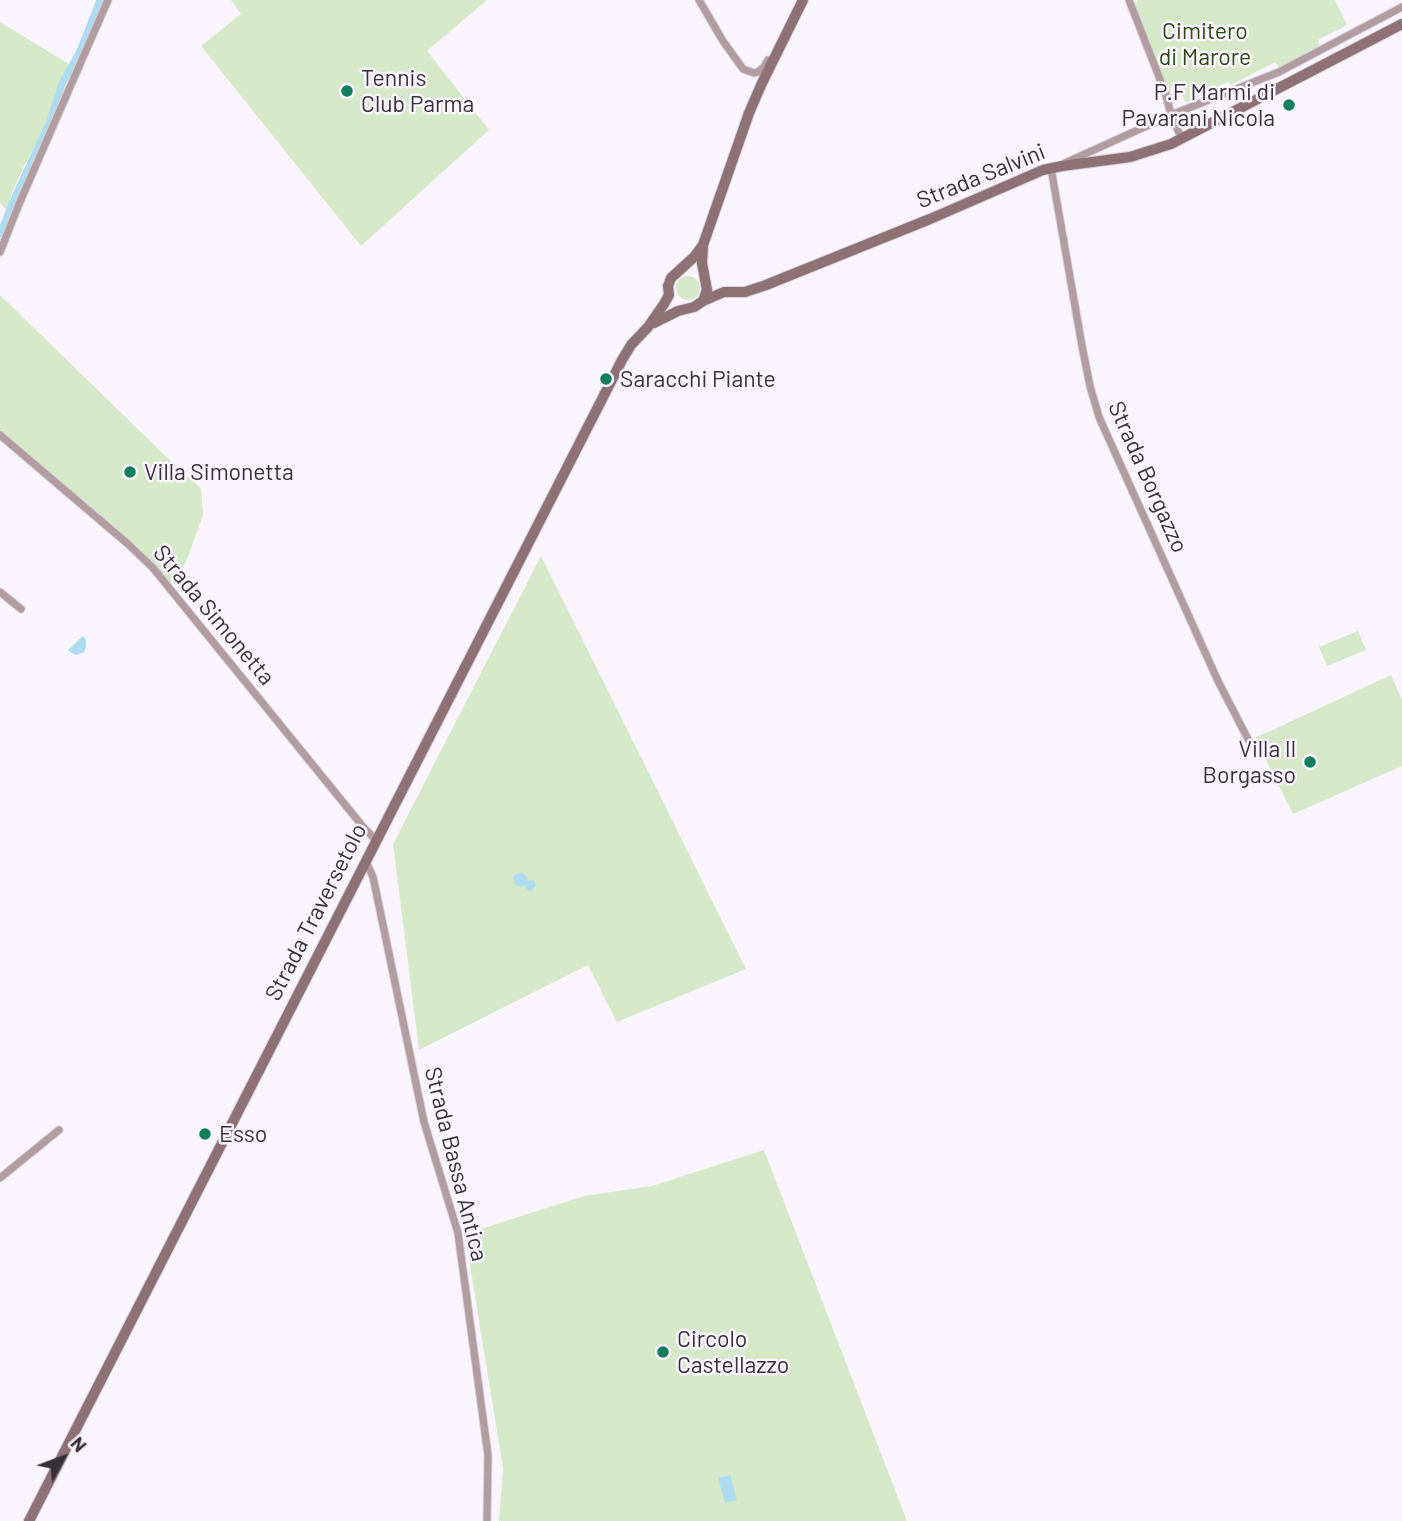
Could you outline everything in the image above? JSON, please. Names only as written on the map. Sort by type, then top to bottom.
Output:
[{"type":"main road","name":"Strada Traversetolo","points":[[648,327],[670,314],[694,307],[703,301],[707,290],[702,263],[703,245],[749,113],[803,0]]},
{"type":"main road","name":"Strada Salvini","points":[[703,301],[724,292],[745,292],[766,285],[1051,168],[1130,158],[1156,150],[1402,24]]},
{"type":"main road","name":"Strada Traversetolo","points":[[29,1521],[619,365],[631,345],[658,313],[668,295],[671,278],[703,245]]},
{"type":"main road","points":[[682,269],[697,271],[724,292]]},
{"type":"main road","points":[[668,295],[678,306],[688,308]]},
{"type":"street","points":[[0,253],[108,0]]},
{"type":"street","points":[[699,0],[739,65],[754,73],[764,67],[782,32],[795,15]]},
{"type":"street","points":[[1129,0],[1182,139]]},
{"type":"street","points":[[1051,168],[1171,115],[1279,72],[1402,7]]},
{"type":"street","name":"Strada Borgazzo","points":[[1051,168],[1085,363],[1099,417],[1218,681],[1251,745]]},
{"type":"street","name":"Strada Simonetta","points":[[0,435],[153,568],[377,841]]},
{"type":"street","points":[[0,592],[21,609]]},
{"type":"street","name":"Strada Bassa Antica","points":[[366,862],[373,877],[424,1122],[458,1233],[488,1455],[487,1521]]},
{"type":"street","points":[[0,1178],[59,1130]]},
{"type":"green space","name":"Tennis Club Parma","points":[[231,0],[487,0],[427,51],[489,130],[361,246],[201,46],[241,14]]},
{"type":"green space","name":"Cimitero di Marore","points":[[1138,0],[1335,0],[1347,25],[1318,40],[1321,48],[1280,69],[1275,62],[1231,85],[1228,82],[1186,103],[1177,86],[1170,88],[1175,103],[1173,105],[1134,5]]},
{"type":"green space","points":[[0,22],[69,64],[46,127],[24,166],[7,211],[0,203]]},
{"type":"green space","points":[[688,276],[699,283],[700,288],[693,299],[688,300],[677,293],[676,288],[683,277]]},
{"type":"green space","points":[[0,295],[201,488],[203,515],[186,562],[170,584],[137,546],[0,430]]},
{"type":"green space","points":[[541,556],[746,969],[617,1022],[588,965],[419,1050],[393,844]]},
{"type":"green space","points":[[1358,631],[1366,650],[1327,666],[1319,647]]},
{"type":"green space","points":[[1391,675],[1402,700],[1402,766],[1293,814],[1255,738]]},
{"type":"green space","name":"Circolo Castellazzo","points":[[764,1150],[907,1521],[499,1521],[503,1469],[465,1234],[584,1196],[652,1186]]},
{"type":"water","points":[[83,636],[86,640],[84,652],[73,654],[68,650]]},
{"type":"water","points":[[520,873],[526,875],[528,881],[535,882],[533,889],[530,891],[525,885],[520,887],[515,884],[513,878]]},
{"type":"water","points":[[730,1475],[737,1500],[725,1503],[718,1478]]},
{"type":"waterway","points":[[0,234],[100,0]]},
{"type":"place","name":"Tennis Club Parma","points":[[347,91]]},
{"type":"place","name":"P.F Marmi di Pavarani Nicola","points":[[1289,105]]},
{"type":"place","name":"Saracchi Piante","points":[[606,379]]},
{"type":"place","name":"Villa Simonetta","points":[[130,472]]},
{"type":"place","name":"Villa Il Borgasso","points":[[1310,762]]},
{"type":"place","name":"Esso","points":[[205,1134]]},
{"type":"place","name":"Circolo Castellazzo","points":[[663,1352]]}]
